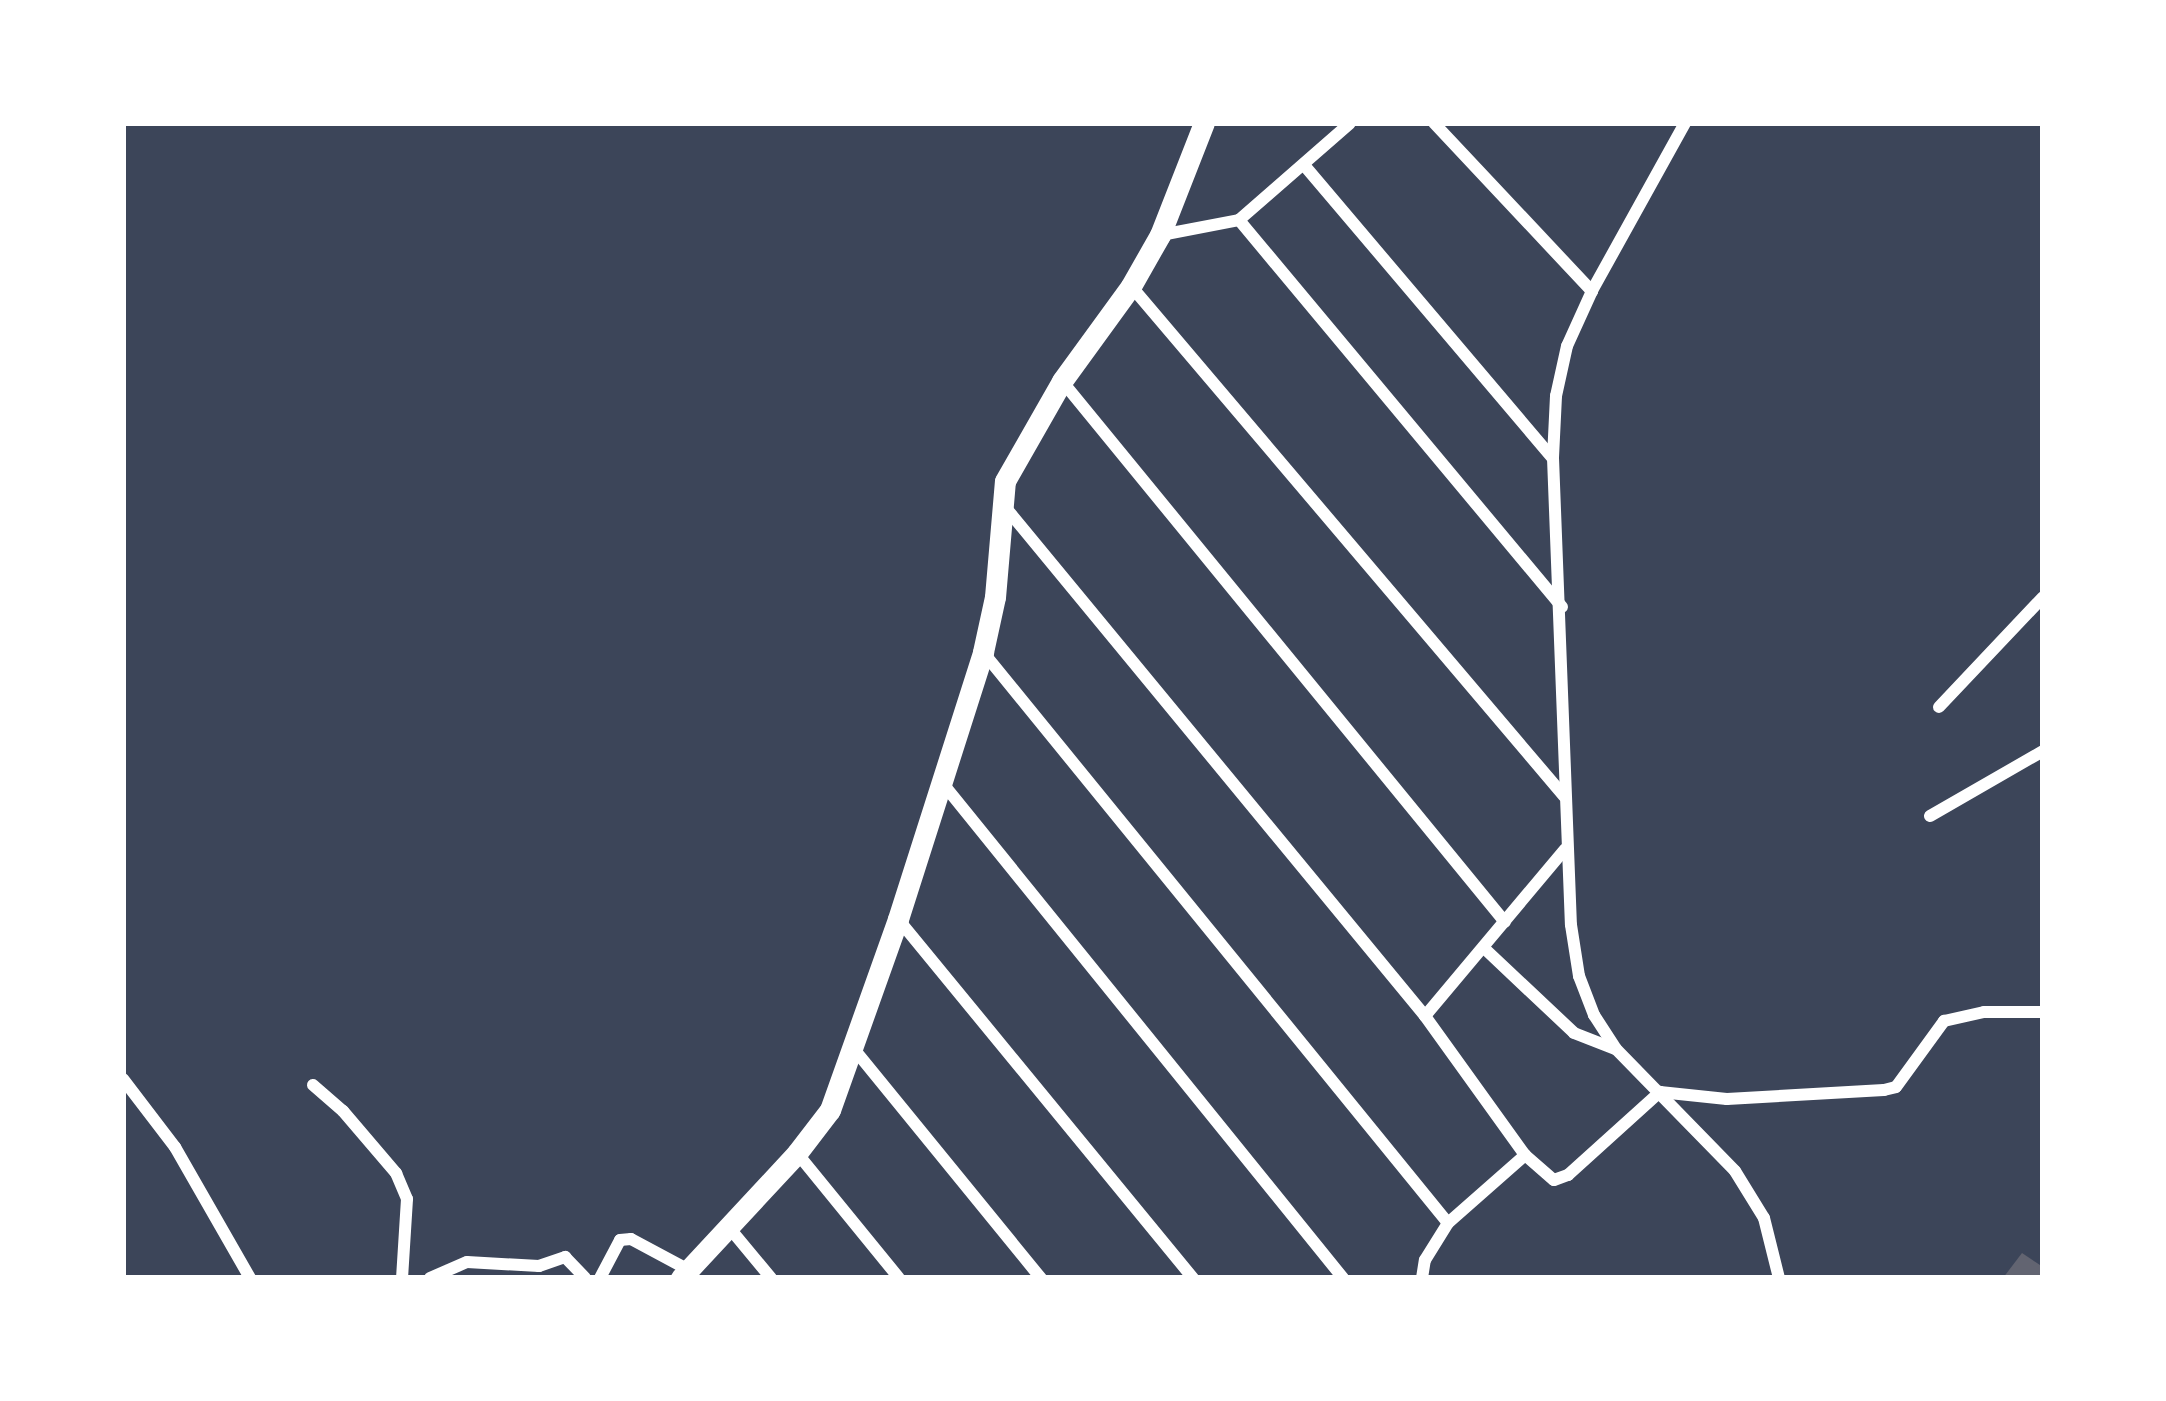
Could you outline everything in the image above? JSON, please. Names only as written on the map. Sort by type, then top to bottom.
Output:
[{"type":"street","points":[[600,1278],[620,1240],[632,1239],[683,1273],[797,1153],[830,1110],[898,920],[982,652],[1006,508],[1005,481],[1061,381],[1131,286],[1160,235],[1204,123]]},
{"type":"street","points":[[1160,235],[1239,220],[1350,123]]},
{"type":"street","points":[[1434,123],[1592,291]]},
{"type":"street","points":[[1684,123],[1592,291],[1567,346],[1556,396],[1553,458],[1563,608],[1565,849],[1579,976],[1616,1049],[1735,1171],[1764,1219],[1779,1278]]},
{"type":"street","points":[[1304,165],[1553,458]]},
{"type":"street","points":[[1239,220],[1563,608]]},
{"type":"street","points":[[1131,286],[1564,797]]},
{"type":"street","points":[[1061,381],[1505,922]]},
{"type":"street","points":[[1006,508],[1425,1016],[1525,1155],[1553,1180],[1568,1175],[1660,1092],[1727,1099],[1895,1088],[1944,1021],[1984,1012],[2043,1012]]},
{"type":"street","points":[[1939,707],[2043,596]]},
{"type":"street","points":[[982,652],[1448,1223]]},
{"type":"street","points":[[1930,816],[2043,751]]},
{"type":"street","points":[[940,780],[1343,1278]]},
{"type":"street","points":[[1425,1016],[1565,849]]},
{"type":"street","points":[[898,920],[1193,1278]]},
{"type":"street","points":[[1485,950],[1574,1033],[1616,1049]]},
{"type":"street","points":[[854,1049],[1040,1278]]},
{"type":"street","points":[[123,1079],[175,1147],[241,1276]]},
{"type":"street","points":[[313,1085],[396,1173],[406,1199],[402,1278]]},
{"type":"street","points":[[797,1153],[899,1278]]},
{"type":"street","points":[[1422,1278],[1425,1260],[1448,1223],[1525,1155]]},
{"type":"street","points":[[727,1225],[771,1278]]},
{"type":"street","points":[[430,1278],[467,1262],[539,1266],[565,1257],[585,1278]]},
{"type":"shaded area","points":[[123,123],[2043,123],[2043,1278],[123,1278]]},
{"type":"building","points":[[2022,1253],[2043,1267],[2043,1278],[2003,1278]]}]
